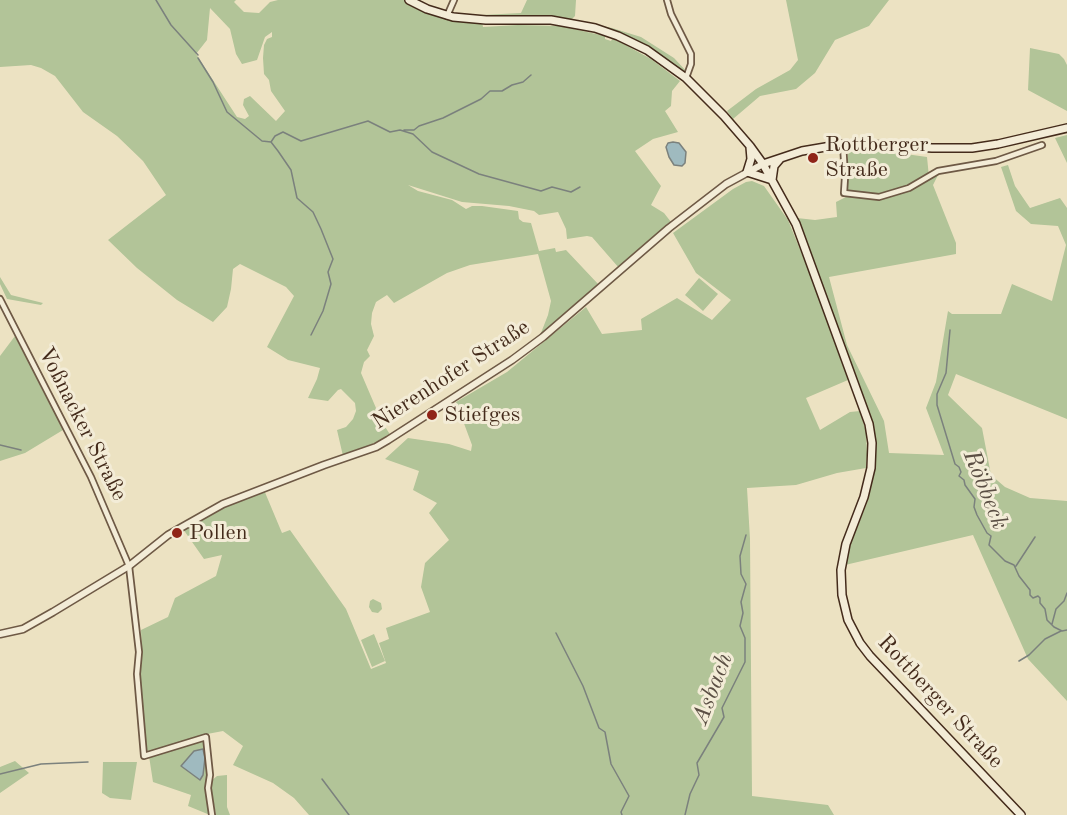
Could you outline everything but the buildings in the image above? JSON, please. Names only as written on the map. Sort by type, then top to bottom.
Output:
[{"type":"main road","name":"Rottberger Straße","points":[[409,0],[447,16],[486,20],[551,20],[595,28],[618,36],[647,50],[686,78],[750,146],[772,180],[806,247],[869,424],[872,455],[870,476],[846,544],[841,570],[842,595],[848,620],[870,656],[1022,815]]},
{"type":"main road","points":[[763,164],[824,146],[843,144],[972,148],[1030,138],[1067,126]]},
{"type":"main road","points":[[750,146],[751,159],[747,172],[772,180],[774,166],[782,157]]},
{"type":"street","points":[[447,16],[454,0]]},
{"type":"street","points":[[667,0],[671,14],[690,54],[691,64],[686,78]]},
{"type":"street","points":[[843,144],[844,194],[879,196],[909,188],[938,171],[996,161],[1042,145]]},
{"type":"street","name":"Nierenhofer Straße","points":[[0,634],[23,629],[129,566],[168,535],[224,504],[376,447],[388,440],[520,354],[543,337],[669,228],[723,186],[763,164]]},
{"type":"street","name":"Voßnacker Straße","points":[[0,299],[105,505],[129,566]]},
{"type":"street","points":[[129,566],[139,652],[137,675],[144,756],[206,737],[210,775],[208,788],[212,815]]},
{"type":"green space","points":[[0,0],[236,0],[234,2],[244,12],[259,13],[270,2],[278,0],[405,0],[440,17],[482,22],[483,27],[560,26],[605,36],[605,39],[620,42],[651,59],[680,81],[672,91],[671,106],[665,111],[678,132],[653,139],[635,151],[661,186],[651,205],[664,213],[671,222],[619,268],[592,237],[567,239],[566,229],[558,212],[539,215],[534,211],[509,206],[462,202],[408,185],[418,191],[452,200],[466,209],[472,206],[482,206],[518,211],[519,219],[531,223],[539,251],[555,248],[556,252],[566,250],[599,285],[539,338],[551,301],[538,254],[470,265],[447,273],[394,303],[387,295],[376,302],[371,324],[374,336],[367,350],[370,356],[364,362],[361,373],[382,422],[391,436],[343,456],[337,430],[346,427],[353,419],[356,411],[355,403],[341,389],[328,401],[308,398],[320,368],[288,360],[267,347],[294,296],[286,287],[240,264],[233,269],[227,307],[213,322],[177,300],[137,268],[108,240],[166,195],[143,161],[117,136],[83,112],[55,76],[31,65],[0,67]],"holes":[[[210,8],[230,29],[236,54],[242,64],[257,60],[265,37],[272,32],[272,37],[267,39],[264,45],[263,58],[264,74],[269,80],[271,91],[285,111],[276,121],[250,96],[244,99],[243,105],[249,116],[245,119],[237,117],[196,54],[207,40]]]},
{"type":"green space","points":[[527,0],[576,0],[575,16],[571,20],[482,17],[482,15],[521,13]]},
{"type":"green space","points":[[786,0],[889,0],[869,26],[835,40],[815,73],[796,89],[760,96],[733,119],[727,111],[756,89],[790,70],[798,60]]},
{"type":"green space","points":[[592,24],[641,37],[674,58],[687,72],[684,73],[638,42]]},
{"type":"green space","points":[[1030,48],[1059,54],[1064,59],[1067,65],[1067,111],[1028,90]]},
{"type":"green space","points":[[1067,135],[1067,163],[1055,138]]},
{"type":"green space","points":[[884,151],[927,157],[929,177],[939,173],[933,185],[956,243],[956,254],[829,277],[847,345],[884,421],[889,453],[944,455],[926,408],[936,382],[948,311],[952,314],[1001,314],[1012,284],[1052,301],[1066,245],[1058,226],[1031,224],[1016,211],[1001,167],[1008,165],[1015,186],[1030,208],[1060,198],[1067,208],[1067,419],[956,374],[948,395],[982,428],[991,475],[1005,487],[1030,498],[1067,501],[1067,701],[1028,659],[973,535],[845,565],[852,532],[857,528],[867,503],[874,467],[873,432],[868,410],[797,218],[815,220],[837,217],[836,202],[846,197],[848,152]]},
{"type":"green space","points":[[752,181],[764,186],[788,220],[848,380],[806,398],[820,430],[850,412],[860,411],[866,432],[866,468],[837,473],[796,485],[747,488],[750,539],[752,796],[828,805],[834,815],[309,815],[294,798],[273,783],[233,765],[243,746],[223,731],[202,735],[150,752],[146,749],[139,694],[141,630],[168,617],[175,598],[216,576],[222,555],[204,559],[183,529],[224,506],[264,490],[282,533],[290,530],[346,609],[371,669],[386,663],[379,643],[389,639],[386,628],[430,612],[421,587],[425,563],[449,540],[429,513],[437,503],[413,490],[419,471],[385,459],[408,438],[449,444],[471,451],[472,445],[456,402],[507,372],[586,307],[602,334],[642,330],[641,319],[677,298],[712,320],[731,300],[696,273],[673,233],[733,189]]},
{"type":"green space","points":[[0,277],[11,295],[43,303],[41,305],[7,299],[0,284]]},
{"type":"green space","points":[[699,278],[718,294],[703,311],[685,295]]},
{"type":"green space","points":[[15,336],[63,430],[25,453],[0,461],[0,356]]},
{"type":"green space","points":[[373,599],[381,603],[382,609],[378,613],[372,612],[369,607]]},
{"type":"green space","points":[[374,634],[385,661],[372,667],[361,640]]},
{"type":"green space","points":[[205,739],[206,782],[210,815],[188,806],[191,795],[153,782],[149,756]]},
{"type":"green space","points":[[15,761],[29,773],[0,793],[0,767]]},
{"type":"green space","points":[[103,762],[137,762],[131,800],[110,798],[102,793]]},
{"type":"green space","points":[[227,775],[227,807],[230,815],[216,815],[210,782],[217,776]]},
{"type":"water","points":[[668,143],[679,143],[686,152],[685,163],[682,166],[674,165],[669,157],[666,147]]},
{"type":"water","points":[[203,749],[205,758],[203,775],[200,780],[181,766],[194,751]]},
{"type":"waterway","points":[[156,0],[171,25],[198,55]]},
{"type":"waterway","points":[[198,58],[213,82],[227,112],[262,141],[271,142],[278,151],[291,170],[297,198],[313,212],[321,229],[333,259],[328,272],[331,284],[323,311],[311,335]]},
{"type":"waterway","points":[[404,130],[414,130],[443,118],[481,99],[490,91],[502,91],[523,82],[531,75]]},
{"type":"waterway","points":[[271,142],[275,136],[283,132],[301,141],[368,121],[390,132],[400,130],[413,134],[432,152],[479,174],[541,191],[552,187],[571,192],[580,187]]},
{"type":"waterway","name":"Röbbeck","points":[[950,330],[946,373],[937,394],[937,405],[955,464],[961,472],[959,476],[964,480],[975,499],[974,507],[977,515],[991,536],[989,545],[1005,561],[1014,565],[1030,590],[1030,595],[1033,598],[1038,596],[1040,598],[1047,620],[1054,627],[1062,631],[1067,630]]},
{"type":"waterway","points":[[0,445],[21,450]]},
{"type":"waterway","name":"Asbach","points":[[685,815],[690,794],[699,775],[697,763],[724,717],[722,708],[745,662],[745,638],[740,626],[743,613],[741,602],[746,584],[741,574],[740,556],[746,535]]},
{"type":"waterway","points":[[1016,566],[1035,537]]},
{"type":"waterway","points":[[1052,624],[1056,609],[1064,601],[1067,593]]},
{"type":"waterway","points":[[1019,661],[1029,655],[1045,639],[1061,631]]},
{"type":"waterway","points":[[556,633],[583,686],[599,728],[605,732],[611,764],[629,796],[621,812],[622,815]]},
{"type":"waterway","points":[[0,774],[41,764],[88,762]]},
{"type":"waterway","points":[[322,779],[349,815]]},
{"type":"place","name":"Rottberger Straße","points":[[813,158]]},
{"type":"place","name":"Stiefges","points":[[432,415]]},
{"type":"place","name":"Pollen","points":[[177,533]]}]
